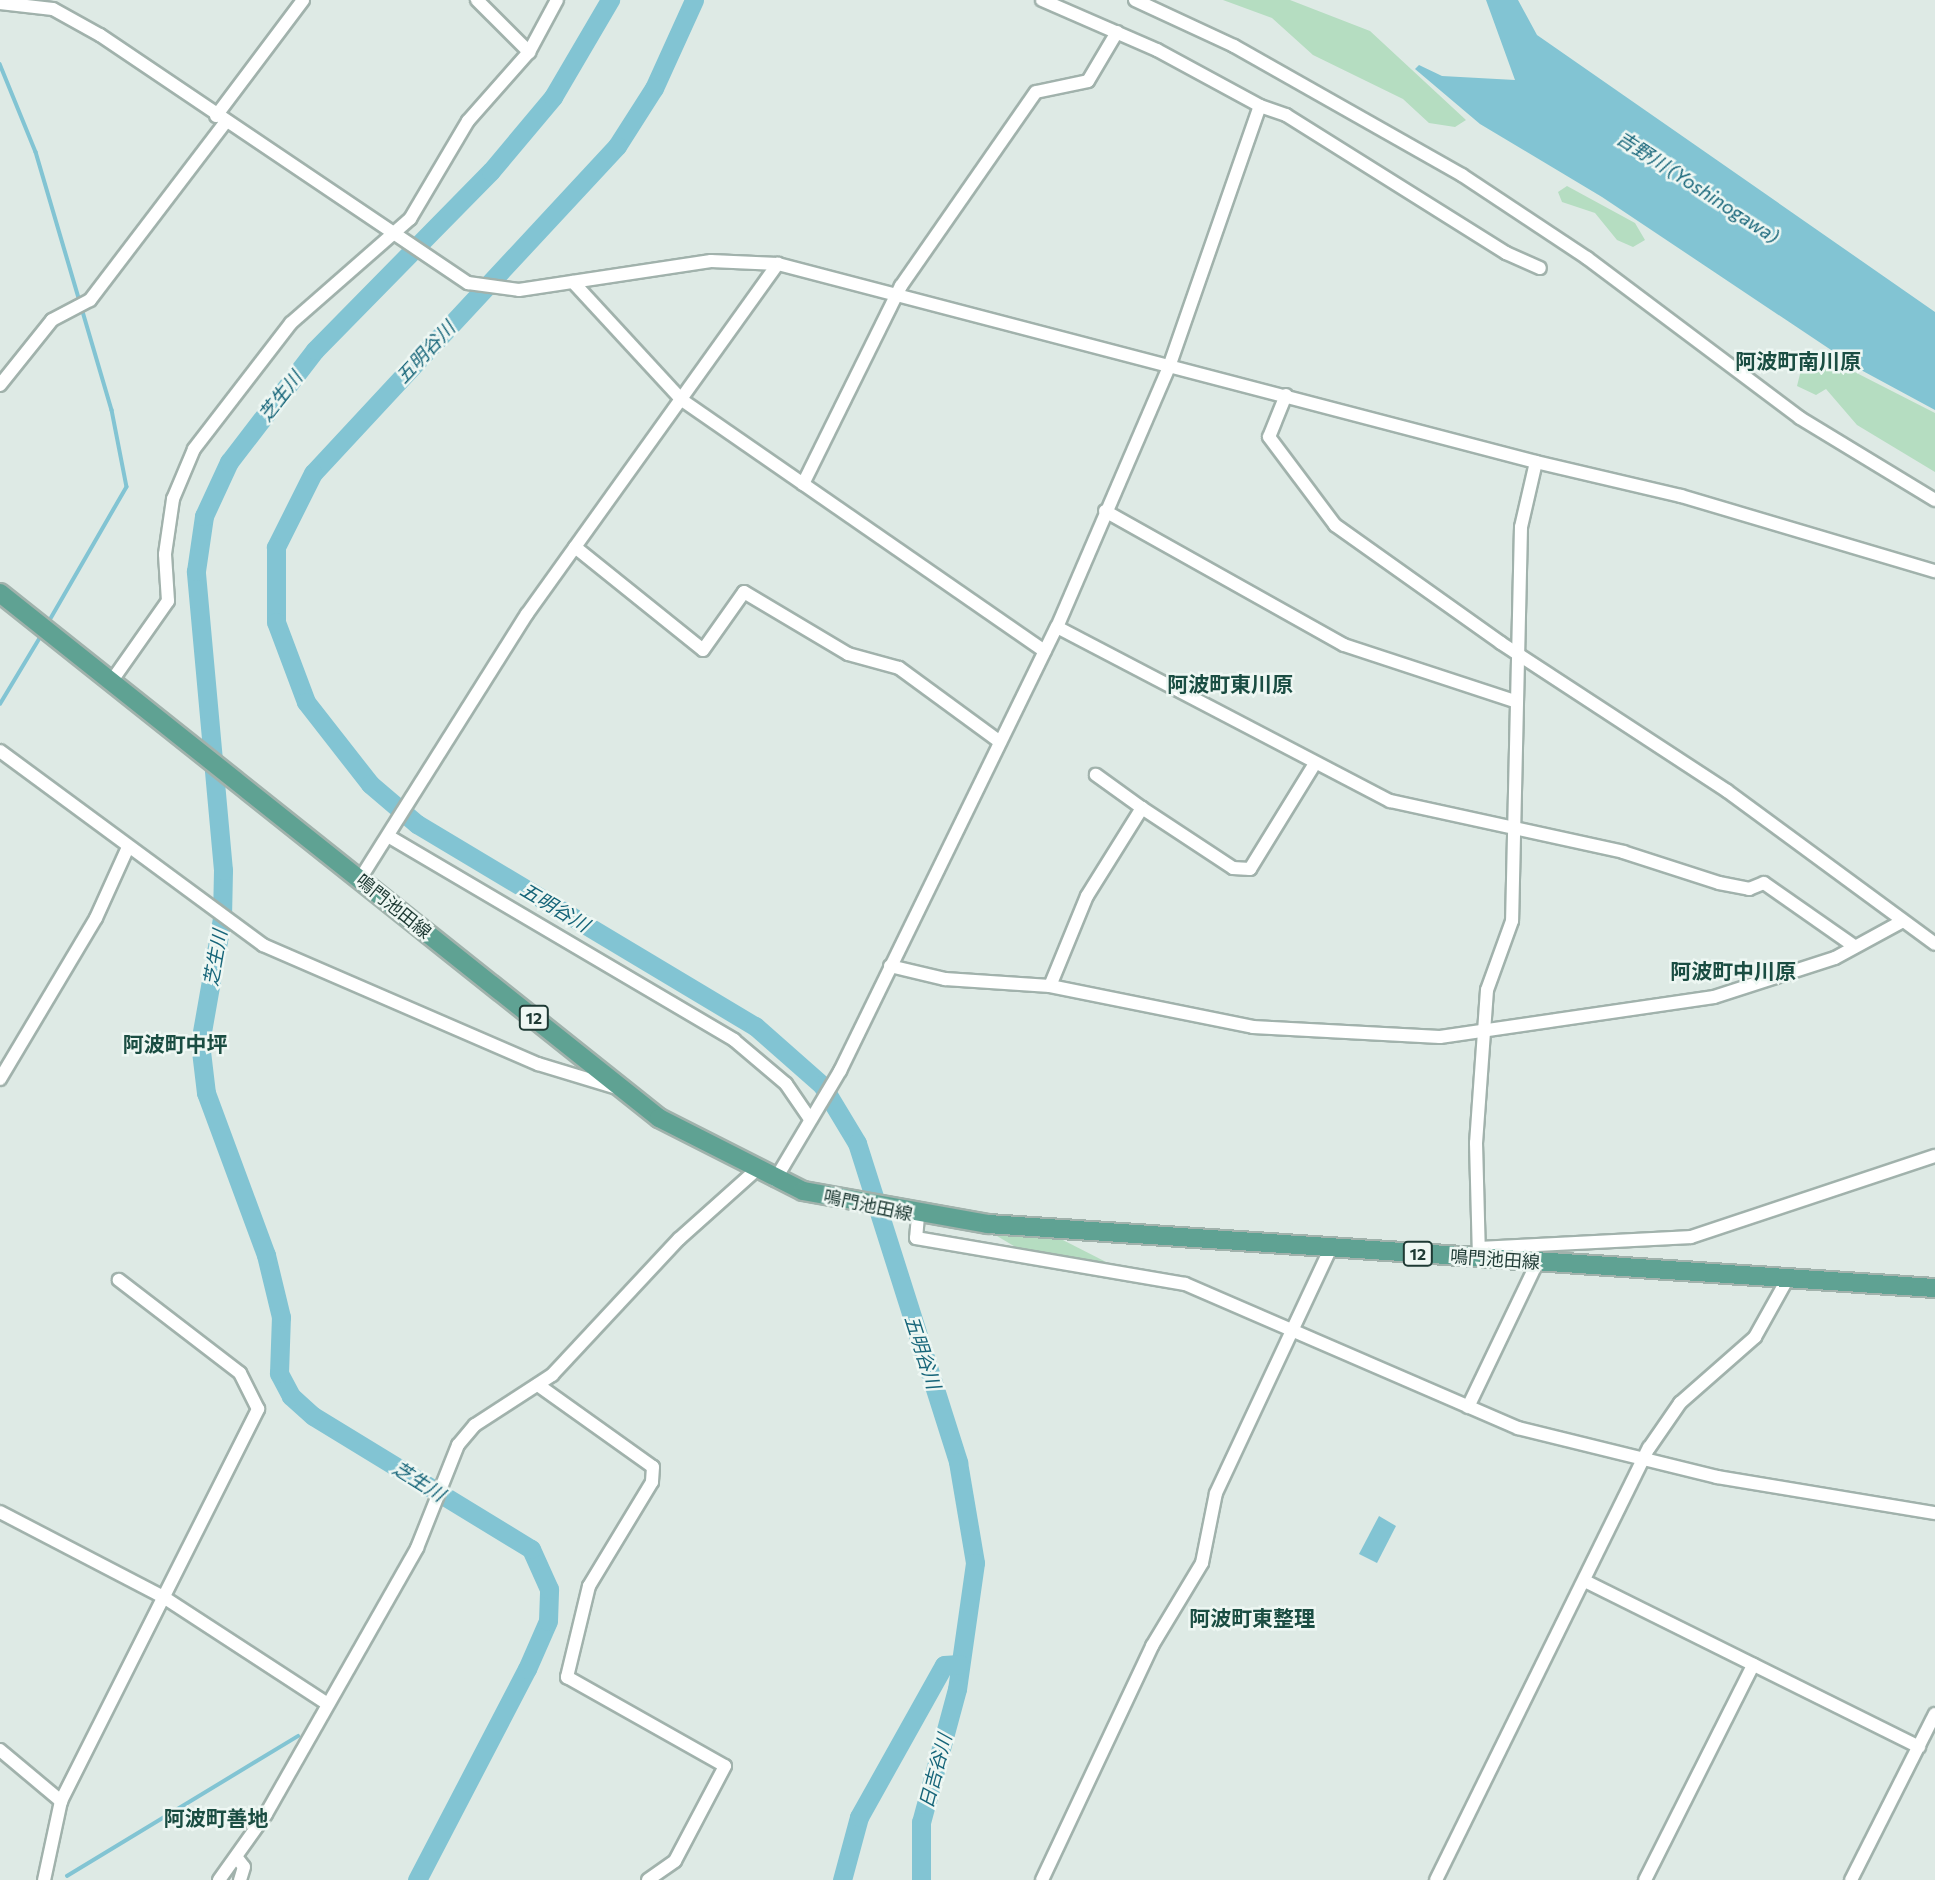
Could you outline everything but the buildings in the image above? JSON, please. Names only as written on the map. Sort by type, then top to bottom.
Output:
[{"type":"main road","name":"鳴門池田線","points":[[0,593],[659,1118],[775,1180],[857,1203],[910,1214],[1331,1248],[1479,1253],[1538,1262],[1935,1288]]},
{"type":"street","points":[[0,385],[52,320],[80,305],[221,119],[303,0]]},
{"type":"street","points":[[477,0],[529,52]]},
{"type":"street","points":[[111,682],[168,601],[165,554],[173,499],[194,449],[291,323],[399,238],[468,121],[529,52],[557,0]]},
{"type":"street","points":[[1042,0],[1117,32],[1260,106],[1286,115],[1506,253],[1540,268]]},
{"type":"street","points":[[1135,0],[1234,46],[1462,176],[1587,258],[1800,418],[1935,500]]},
{"type":"street","points":[[0,3],[27,1],[100,35],[431,262],[468,284],[509,289],[711,261],[778,264],[1170,364],[1536,462],[1681,496],[1935,571]]},
{"type":"street","points":[[803,484],[897,294],[1036,92],[1088,81],[1117,32]]},
{"type":"street","points":[[775,1180],[834,1081],[1057,626],[1170,364],[1260,106]]},
{"type":"street","points":[[360,879],[575,547],[778,264]]},
{"type":"street","points":[[573,282],[682,400],[1044,651]]},
{"type":"street","points":[[1286,395],[1269,437],[1318,507],[1383,562],[1823,858],[1935,944]]},
{"type":"street","points":[[1536,462],[1521,527],[1519,651],[1514,701],[1513,921],[1493,967],[1484,1032],[1476,1143],[1479,1253],[1691,1237],[1935,1156]]},
{"type":"street","points":[[1105,510],[1344,645],[1514,701]]},
{"type":"street","points":[[575,547],[703,650],[744,592],[848,654],[899,668],[1000,742]]},
{"type":"street","points":[[1057,626],[1314,765],[1390,801],[1512,830],[1623,852],[1719,883],[1749,889],[1764,883],[1854,946]]},
{"type":"street","points":[[0,751],[239,929],[538,1064],[621,1089]]},
{"type":"street","points":[[1096,775],[1233,868],[1250,869],[1314,765]]},
{"type":"street","points":[[1050,986],[1087,896],[1142,808]]},
{"type":"street","points":[[389,834],[734,1040],[786,1084],[812,1117]]},
{"type":"street","points":[[0,1079],[96,918],[128,847]]},
{"type":"street","points":[[890,966],[945,979],[1050,986],[1294,1032],[1440,1037],[1714,997],[1835,958],[1903,921]]},
{"type":"street","points":[[219,1880],[237,1858],[436,1511],[446,1468],[475,1424],[538,1385],[755,1171]]},
{"type":"street","points":[[910,1214],[916,1238],[1158,1276],[1295,1331],[1518,1428],[1644,1459],[1935,1513]]},
{"type":"street","points":[[1042,1880],[1152,1646],[1202,1563],[1216,1493],[1295,1331],[1331,1248]]},
{"type":"street","points":[[1468,1407],[1538,1262]]},
{"type":"street","points":[[1436,1880],[1644,1459],[1680,1403],[1755,1337],[1788,1278]]},
{"type":"street","points":[[44,1880],[61,1801],[258,1409],[240,1373],[119,1280]]},
{"type":"street","points":[[538,1385],[548,1398],[653,1467],[652,1482],[589,1586],[567,1677],[725,1766],[675,1861],[648,1880]]},
{"type":"street","points":[[0,1512],[164,1598],[326,1703]]},
{"type":"street","points":[[1585,1581],[1919,1747]]},
{"type":"street","points":[[1645,1880],[1753,1665]]},
{"type":"street","points":[[1851,1880],[1935,1714]]},
{"type":"street","points":[[0,1750],[61,1801]]},
{"type":"street","points":[[237,1858],[244,1867],[240,1880]]},
{"type":"green space","points":[[1223,0],[1290,0],[1370,31],[1466,120],[1455,127],[1429,123],[1403,99],[1313,55],[1272,18]]},
{"type":"green space","points":[[1567,186],[1635,223],[1645,240],[1633,247],[1617,240],[1595,213],[1562,202],[1558,192]]},
{"type":"green space","points":[[1815,361],[1830,370],[1839,364],[1935,413],[1935,472],[1857,425],[1826,389],[1816,395],[1797,386],[1803,362]]},
{"type":"green space","points":[[992,1233],[1055,1236],[1110,1264],[1022,1251]]},
{"type":"water","name":"吉野川 (Yoshinogawa)","points":[[1486,0],[1518,0],[1537,35],[1935,312],[1935,410],[1861,370],[1602,197],[1480,124],[1415,69],[1419,65],[1442,76],[1515,80]]},
{"type":"water","points":[[1379,1516],[1396,1526],[1377,1563],[1359,1554]]},
{"type":"waterway","name":"芝生川","points":[[417,1880],[527,1669],[548,1621],[549,1589],[531,1549],[313,1416],[291,1396],[279,1373],[281,1317],[266,1255],[206,1093],[200,1043],[222,918],[223,870],[196,571],[204,516],[229,462],[315,350],[491,171],[553,97],[610,0]]},
{"type":"waterway","name":"五明谷川","points":[[694,0],[654,88],[617,146],[313,473],[276,547],[276,622],[306,702],[370,784],[417,824],[755,1026],[822,1085],[857,1143],[958,1462],[975,1563],[957,1689],[921,1822],[921,1880]]},
{"type":"waterway","points":[[0,64],[36,152],[112,410],[127,487],[48,624]]},
{"type":"waterway","points":[[0,704],[42,634]]},
{"type":"waterway","name":"五明谷川","points":[[842,1880],[859,1817],[944,1665],[959,1664]]},
{"type":"waterway","points":[[67,1876],[298,1736]]},
{"type":"district","name":"阿波町南川原","points":[[1798,361]]},
{"type":"district","name":"阿波町東川原","points":[[1230,684]]},
{"type":"district","name":"阿波町中川原","points":[[1733,971]]},
{"type":"district","name":"阿波町中坪","points":[[175,1044]]},
{"type":"district","name":"阿波町東整理","points":[[1252,1618]]},
{"type":"district","name":"阿波町善地","points":[[216,1818]]},
{"type":"water label","name":"日吉谷川","points":[[935,1771]]}]
